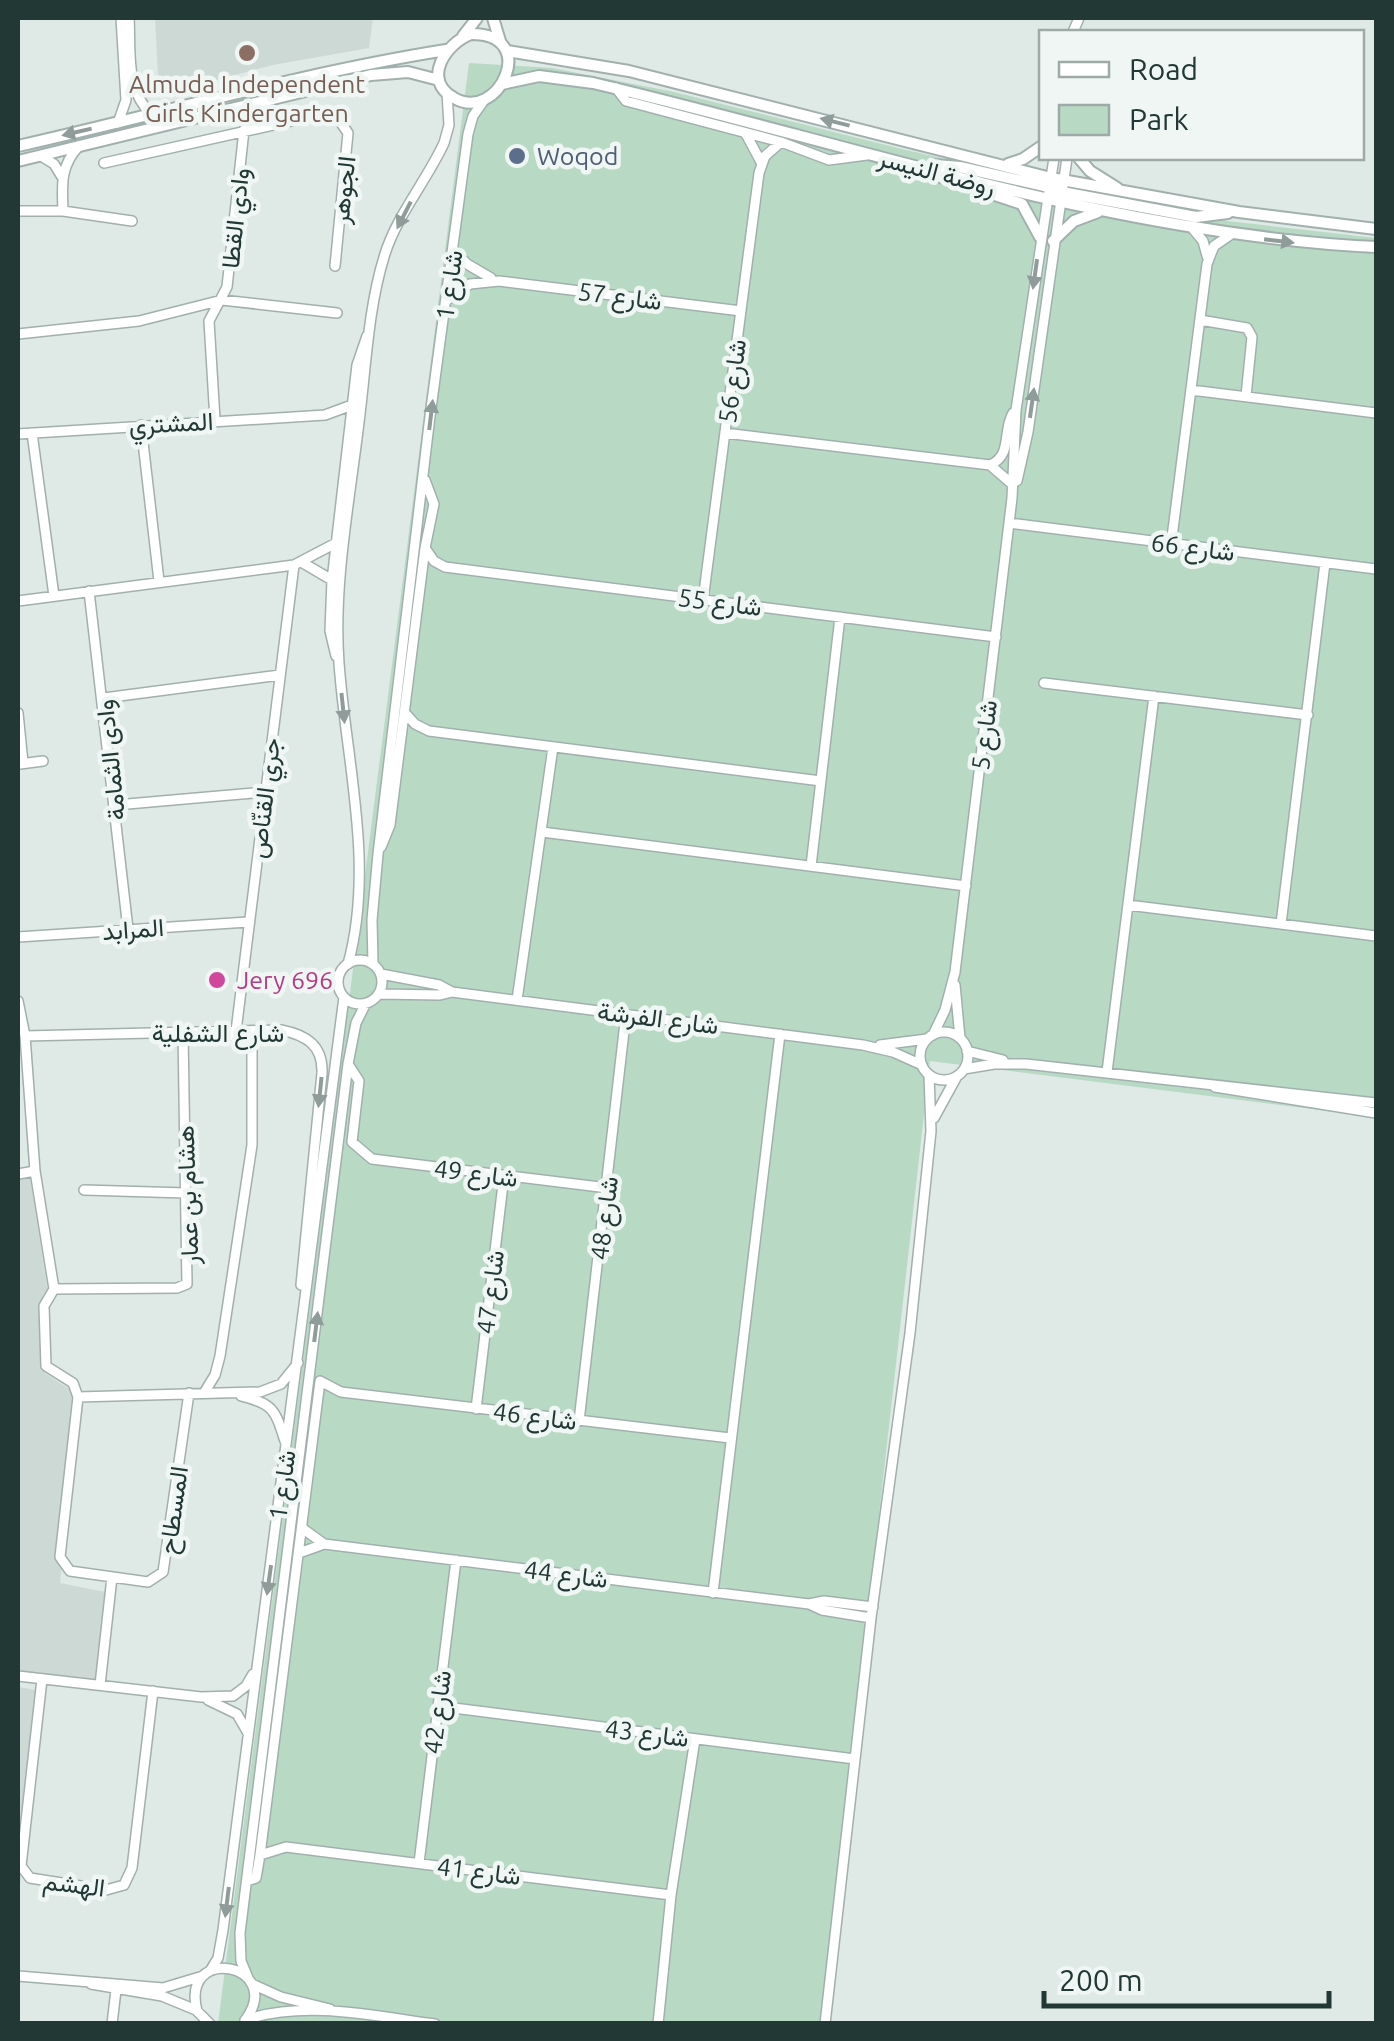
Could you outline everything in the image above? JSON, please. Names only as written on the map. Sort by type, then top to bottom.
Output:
[{"type":"street","points":[[118,123],[126,100],[121,18]]},
{"type":"street","points":[[129,18],[133,87],[140,104],[152,115]]},
{"type":"street","points":[[18,146],[274,83],[446,50],[462,38],[477,18]]},
{"type":"street","points":[[447,93],[466,102],[487,97],[502,84],[507,74],[504,47],[493,18]]},
{"type":"street","points":[[1074,30],[1079,18],[1082,30]]},
{"type":"street","points":[[462,38],[482,34],[504,47]]},
{"type":"street","name":"روضة النيسر","points":[[504,47],[630,71],[1005,165],[1050,182],[1099,212],[1230,235],[1376,247]]},
{"type":"street","points":[[338,661],[344,542],[371,329],[384,256],[446,135],[447,93],[440,80],[446,50]]},
{"type":"street","points":[[18,162],[387,72],[420,73],[440,80]]},
{"type":"street","name":"روضة النيسر","points":[[502,84],[539,76],[616,88],[1047,200],[1062,191],[1127,193],[1376,229]]},
{"type":"street","points":[[616,88],[626,101],[780,142],[829,160],[870,154]]},
{"type":"street","name":"شارع 1","points":[[372,964],[378,854],[468,134],[477,108],[487,97]]},
{"type":"street","name":"الجوهر","points":[[104,163],[328,114],[345,124],[348,143],[335,266]]},
{"type":"street","name":"وادي القطا","points":[[215,420],[209,321],[227,287],[244,130]]},
{"type":"street","points":[[744,132],[755,145],[761,162],[780,142]]},
{"type":"street","points":[[62,177],[79,146]]},
{"type":"street","points":[[1005,165],[1039,148]]},
{"type":"street","points":[[41,156],[54,164],[62,177],[63,210]]},
{"type":"street","points":[[1012,498],[1016,410],[1054,160]]},
{"type":"street","points":[[1012,498],[1028,432],[1067,160]]},
{"type":"street","points":[[1082,160],[1098,177],[1127,193]]},
{"type":"street","name":"شارع 56","points":[[703,600],[761,162]]},
{"type":"street","points":[[924,167],[952,166],[1050,182]]},
{"type":"street","points":[[924,167],[943,180],[1022,204],[1040,237]]},
{"type":"street","points":[[1062,191],[1196,217],[1238,212]]},
{"type":"street","points":[[18,211],[63,210],[132,221]]},
{"type":"street","points":[[1053,240],[1074,222],[1099,212]]},
{"type":"street","points":[[1192,229],[1206,248],[1208,264]]},
{"type":"street","points":[[1172,545],[1208,264],[1214,246],[1230,235]]},
{"type":"street","name":"شارع 57","points":[[454,251],[482,274],[498,281]]},
{"type":"street","name":"شارع 57","points":[[447,300],[470,284],[498,281],[741,311]]},
{"type":"street","points":[[18,334],[139,321],[222,300],[337,313]]},
{"type":"street","points":[[1200,320],[1247,328],[1252,337],[1246,396]]},
{"type":"street","points":[[348,964],[360,960],[372,964],[381,974],[378,994],[366,1003],[344,997],[338,980],[348,964],[356,929],[357,832],[338,661],[330,631],[332,580],[357,365],[371,329]]},
{"type":"street","points":[[1191,390],[1376,413]]},
{"type":"street","name":"المشتري","points":[[18,434],[325,415],[352,404]]},
{"type":"street","points":[[990,466],[1005,453],[1009,421],[1016,410]]},
{"type":"street","points":[[325,415],[339,421],[348,433]]},
{"type":"street","points":[[141,425],[160,581]]},
{"type":"street","points":[[32,432],[54,596]]},
{"type":"street","points":[[726,433],[990,466],[1012,484]]},
{"type":"street","name":"شارع 1","points":[[378,854],[390,825],[434,504],[424,477]]},
{"type":"street","name":"شارع 5","points":[[930,1037],[945,1010],[955,972],[1012,498]]},
{"type":"street","name":"شارع 66","points":[[1009,523],[1376,569]]},
{"type":"street","points":[[18,601],[298,564],[336,544]]},
{"type":"street","points":[[425,548],[445,567]]},
{"type":"street","points":[[1282,924],[1325,563]]},
{"type":"street","points":[[298,564],[332,580]]},
{"type":"street","name":"جري القنّاص","points":[[232,1032],[298,564]]},
{"type":"street","points":[[421,581],[445,567]]},
{"type":"street","name":"شارع 55","points":[[445,567],[996,636]]},
{"type":"street","name":"وادى الثمامة","points":[[89,591],[128,929]]},
{"type":"street","points":[[811,866],[840,616]]},
{"type":"street","points":[[104,698],[280,675]]},
{"type":"street","points":[[1044,683],[1308,715]]},
{"type":"street","points":[[1107,1072],[1154,696]]},
{"type":"street","points":[[18,713],[20,764],[44,761]]},
{"type":"street","points":[[405,713],[429,731],[820,781]]},
{"type":"street","points":[[402,740],[429,731]]},
{"type":"street","points":[[516,1000],[553,748]]},
{"type":"street","points":[[116,806],[264,792]]},
{"type":"street","points":[[542,832],[966,886]]},
{"type":"street","points":[[1128,905],[1376,936]]},
{"type":"street","name":"المرابد","points":[[18,937],[248,922]]},
{"type":"street","name":"شارع 5","points":[[955,972],[960,1038]]},
{"type":"street","name":"شارع الفرشة","points":[[381,974],[438,985],[452,992],[863,1045],[893,1052],[922,1065]]},
{"type":"street","name":"شارع الفرشة","points":[[378,994],[440,996],[452,992]]},
{"type":"street","name":"شارع 1","points":[[197,2010],[194,1999],[221,1945],[344,997]]},
{"type":"street","points":[[18,1001],[25,1036],[34,1171],[54,1289],[44,1306],[46,1366],[73,1383],[78,1398],[274,1388],[298,1362]]},
{"type":"street","name":"شارع 1","points":[[243,2022],[253,2010],[255,1997],[239,1949],[247,1881],[348,1064],[356,1023],[366,1003]]},
{"type":"street","name":"شارع 48","points":[[579,1421],[626,1014]]},
{"type":"street","name":"شارع الشفلية","points":[[25,1036],[281,1030],[313,1043],[323,1062],[300,1294],[303,1314]]},
{"type":"street","name":"هشام بن عمار","points":[[54,1289],[177,1288],[188,1284],[183,1032]]},
{"type":"street","points":[[204,1393],[220,1356],[252,1145],[252,1050],[232,1032]]},
{"type":"street","points":[[825,2024],[931,1131],[929,1075],[922,1065],[920,1051],[930,1037],[947,1032],[960,1038],[968,1051],[1026,1064]]},
{"type":"street","points":[[713,1592],[780,1034]]},
{"type":"street","name":"شارع الفرشة","points":[[863,1045],[930,1037]]},
{"type":"street","points":[[931,1131],[941,1102],[968,1051]]},
{"type":"street","name":"شارع 1","points":[[348,1064],[359,1082],[352,1142]]},
{"type":"street","points":[[929,1075],[943,1080],[994,1064],[1026,1064],[1376,1104]]},
{"type":"street","points":[[1212,1086],[1376,1112]]},
{"type":"street","name":"شارع 49","points":[[352,1142],[366,1156],[378,1161],[608,1188]]},
{"type":"street","points":[[18,1174],[34,1171]]},
{"type":"street","name":"شارع 47","points":[[476,1409],[504,1176]]},
{"type":"street","points":[[84,1190],[186,1193]]},
{"type":"street","name":"شارع 1","points":[[247,1881],[256,1878],[260,1855],[320,1382]]},
{"type":"street","name":"شارع 46","points":[[320,1382],[340,1392],[730,1438]]},
{"type":"street","name":"شارع 46","points":[[318,1400],[340,1392]]},
{"type":"street","name":"المسطاح","points":[[78,1398],[60,1557],[70,1571],[148,1582],[164,1572],[190,1393]]},
{"type":"street","points":[[228,1393],[267,1404],[275,1412],[287,1446]]},
{"type":"street","name":"شارع 44","points":[[302,1528],[324,1544]]},
{"type":"street","name":"شارع 44","points":[[299,1553],[324,1544],[809,1604],[822,1610],[872,1612]]},
{"type":"street","name":"شارع 42","points":[[419,1863],[456,1560]]},
{"type":"street","points":[[100,1685],[112,1577]]},
{"type":"street","points":[[18,1676],[201,1697],[233,1696],[246,1686],[257,1668]]},
{"type":"street","name":"الهشم","points":[[42,1678],[21,1866],[30,1878],[106,1890],[124,1885],[132,1868],[153,1692]]},
{"type":"street","points":[[201,1697],[238,1714],[248,1734]]},
{"type":"street","name":"شارع 43","points":[[438,1706],[855,1759]]},
{"type":"street","points":[[658,2024],[671,1894],[695,1739]]},
{"type":"street","name":"شارع 41","points":[[263,1833],[286,1847]]},
{"type":"street","name":"شارع 41","points":[[260,1855],[286,1847],[671,1894]]},
{"type":"street","points":[[18,1976],[163,1988],[230,1968],[281,1998],[333,2011],[435,2024]]},
{"type":"street","points":[[89,1982],[162,1996],[197,2010],[207,2023]]},
{"type":"street","points":[[112,2024],[116,1990]]},
{"type":"street","points":[[243,2022],[280,2011],[333,2011]]},
{"type":"shaded area","name":"Almuda Independent Girls Kindergarten","points":[[155,18],[373,18],[369,48],[273,65],[159,95]]},
{"type":"shaded area","points":[[30,1177],[48,1293],[38,1306],[45,1373],[72,1391],[76,1405],[60,1583],[105,1592],[96,1686],[18,1675],[18,1179]]},
{"type":"shaded area","points":[[18,1687],[42,1691],[18,1902]]},
{"type":"green space","points":[[469,63],[552,68],[674,92],[1201,218],[1376,238],[1376,1117],[930,1061],[822,2023],[218,2024]]},
{"type":"place","name":"Almuda Independent Girls Kindergarten","points":[[247,53]]},
{"type":"place","name":"Woqod","points":[[517,156]]},
{"type":"place","name":"Jery 696","points":[[217,980]]}]
